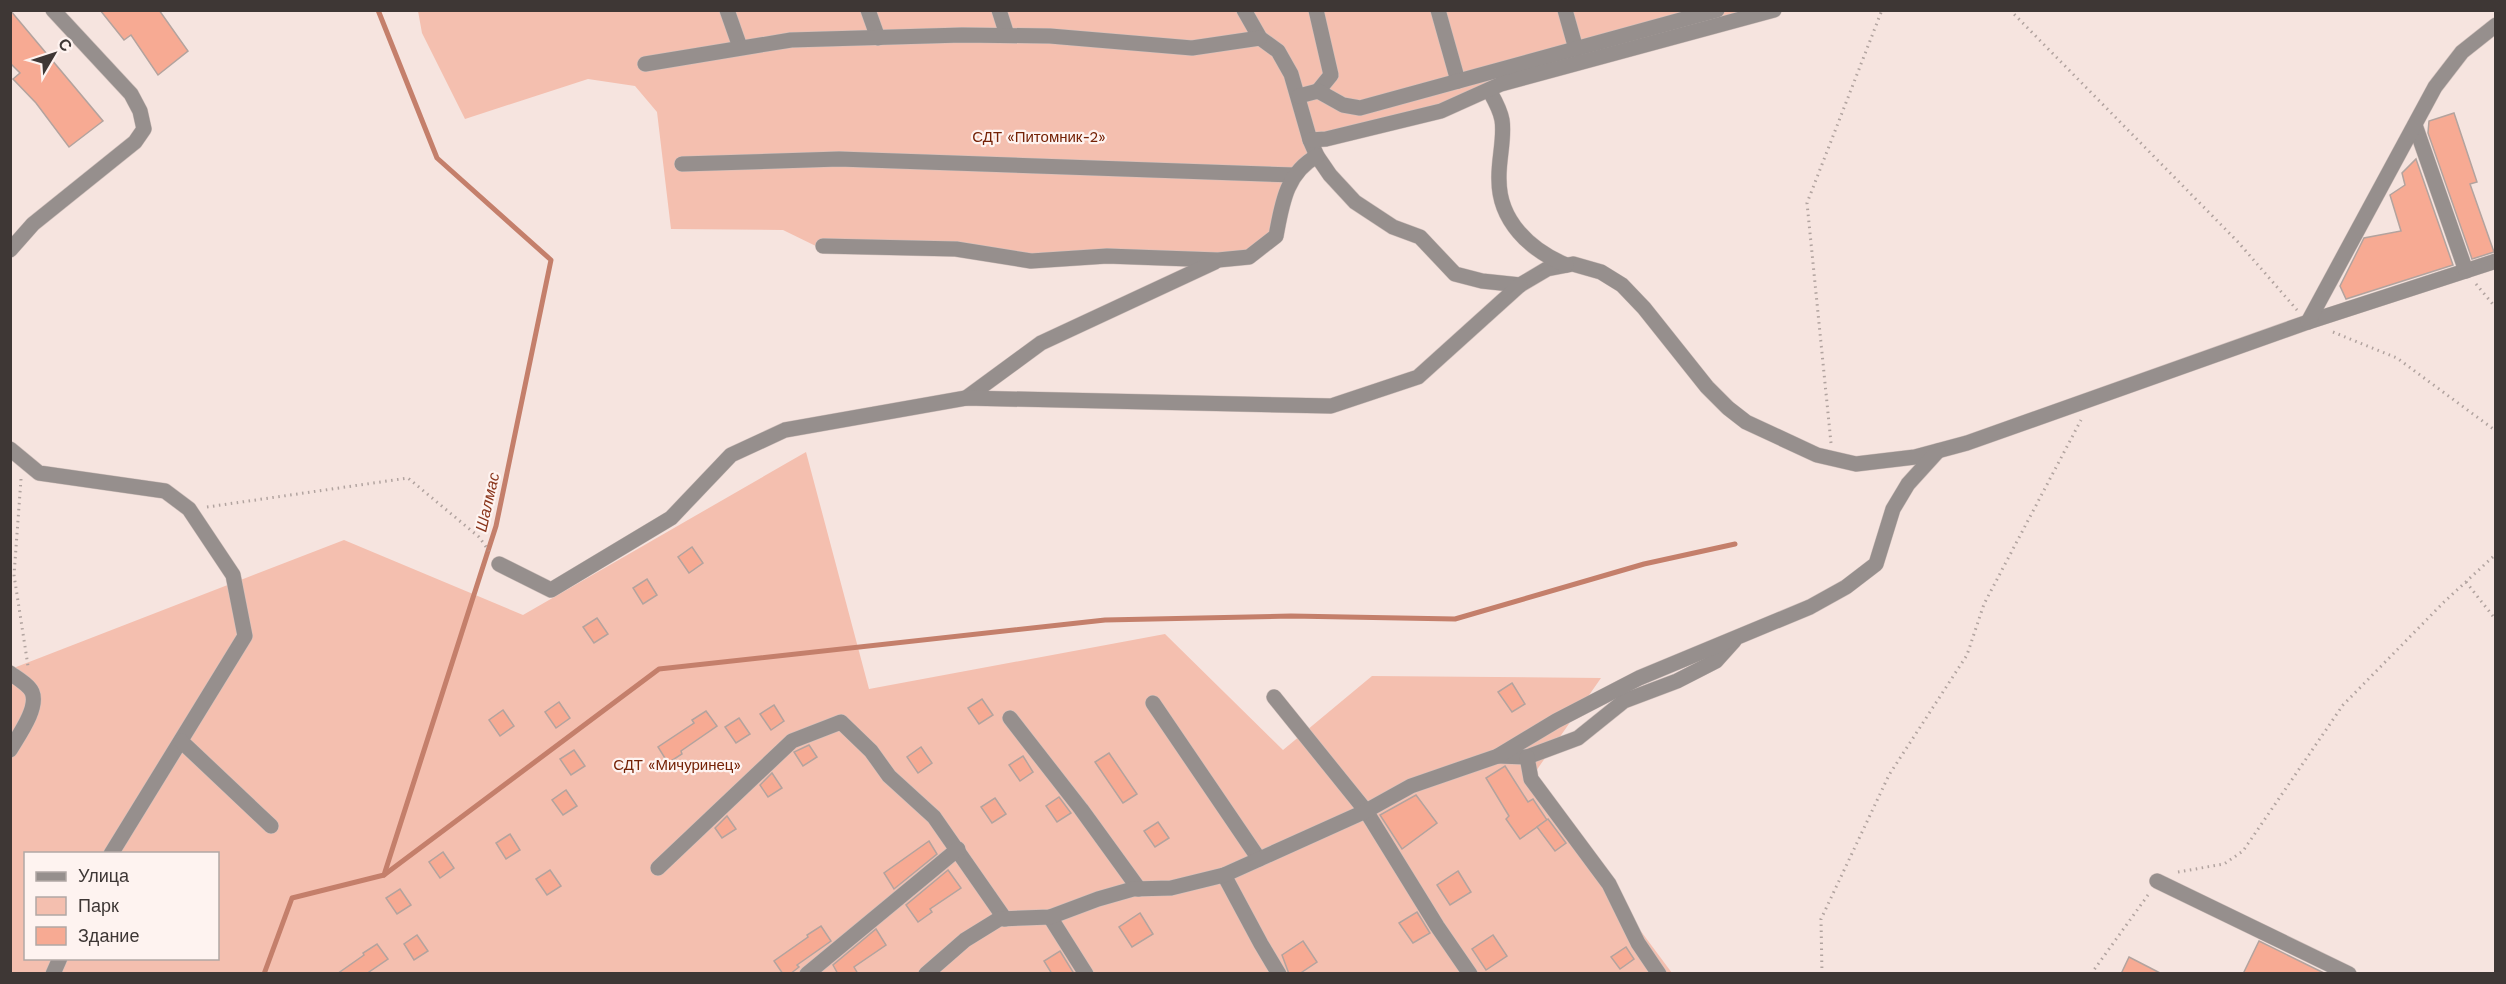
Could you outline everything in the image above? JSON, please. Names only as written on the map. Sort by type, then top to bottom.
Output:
[{"type":"street","points":[[10,250],[33,224],[135,142],[144,129],[140,111],[130,94],[53,10]]},
{"type":"street","points":[[727,10],[740,47]]},
{"type":"street","points":[[868,10],[878,38]]},
{"type":"street","points":[[999,10],[1007,35]]},
{"type":"street","points":[[1244,10],[1260,38],[1278,51],[1299,96],[1310,140],[1317,156],[1330,175],[1355,202],[1393,227],[1420,237],[1455,274],[1482,281],[1520,285]]},
{"type":"street","points":[[1299,96],[1318,91],[1331,75],[1316,10]]},
{"type":"street","points":[[1438,10],[1458,81]]},
{"type":"street","points":[[1565,10],[1576,49]]},
{"type":"street","points":[[1318,91],[1343,105],[1360,108],[1576,49],[1693,14],[1718,10]]},
{"type":"street","points":[[1310,140],[1326,139],[1441,111],[1501,84],[1774,10]]},
{"type":"street","points":[[2308,322],[2436,87],[2462,51],[2496,25]]},
{"type":"street","points":[[645,64],[791,40],[1007,35],[1050,36],[1192,48],[1260,38]]},
{"type":"street","points":[[1489,90],[1502,121],[1498,180],[1501,203],[1512,224],[1532,245],[1546,257],[1566,265]]},
{"type":"street","points":[[2415,125],[2466,271]]},
{"type":"street","points":[[823,246],[956,249],[1031,261],[1107,256],[1218,260],[1249,257],[1276,236],[1282,203],[1294,175],[1302,164],[1317,156]]},
{"type":"street","points":[[682,164],[839,159],[1294,175]]},
{"type":"street","points":[[966,398],[1041,343],[1218,260]]},
{"type":"street","points":[[499,564],[551,590],[671,518],[730,455],[785,430],[966,398],[1331,406],[1418,377],[1520,285],[1547,269],[1566,265],[1573,264],[1601,272],[1622,285],[1644,308],[1707,387],[1746,422],[1817,455],[1856,464],[1915,457],[1967,443],[2308,322],[2496,261]]},
{"type":"street","points":[[10,449],[39,473],[165,491],[189,509],[234,575],[245,636],[112,852]]},
{"type":"street","points":[[926,974],[965,940],[999,919],[1050,917],[1098,899],[1139,889],[1171,888],[1224,875],[1366,811],[1411,786],[1498,756],[1556,721],[1620,688],[1810,607],[1846,587],[1876,564],[1893,509],[1908,483],[1938,451]]},
{"type":"street","points":[[1498,756],[1527,757],[1578,738],[1624,700],[1677,681],[1716,661],[1738,637]]},
{"type":"street","points":[[10,673],[32,690],[34,700],[28,719],[10,750]]},
{"type":"street","points":[[1274,697],[1366,811],[1437,926],[1470,974]]},
{"type":"street","points":[[1154,703],[1259,859]]},
{"type":"street","points":[[1010,718],[1081,808],[1139,889]]},
{"type":"street","points":[[657,868],[792,741],[841,722],[871,751],[889,776],[934,817],[1005,919]]},
{"type":"street","points":[[181,741],[271,826]]},
{"type":"street","points":[[1527,757],[1531,779],[1609,884],[1638,943],[1659,974]]},
{"type":"street","points":[[807,974],[958,849]]},
{"type":"street","points":[[1224,875],[1279,974]]},
{"type":"street","points":[[2157,881],[2349,974]]},
{"type":"street","points":[[1050,917],[1086,974]]},
{"type":"street","points":[[53,974],[59,960]]},
{"type":"path","points":[[1833,459],[1807,203],[1882,10]]},
{"type":"path","points":[[2010,10],[2238,242],[2308,322],[2397,358],[2496,431]]},
{"type":"path","points":[[2466,271],[2496,308]]},
{"type":"path","points":[[1822,974],[1821,919],[1840,878],[1889,776],[1967,656],[1984,604],[2093,397]]},
{"type":"path","points":[[23,459],[14,575],[32,690]]},
{"type":"path","points":[[189,509],[408,478],[479,537]]},
{"type":"path","points":[[2091,974],[2157,881],[2174,873],[2224,864],[2243,851],[2343,705],[2496,554]]},
{"type":"path","points":[[2466,582],[2496,620]]},
{"type":"green space","name":"СДТ «Питомник-2»","points":[[418,11],[1766,11],[1309,149],[1306,168],[1288,202],[1281,238],[1249,262],[960,252],[824,250],[783,230],[671,229],[657,112],[635,86],[588,79],[465,119],[422,33]]},
{"type":"green space","name":"СДТ «Мичуринец»","points":[[806,452],[869,689],[1165,634],[1283,750],[1372,676],[1601,678],[1529,781],[1672,973],[11,974],[11,669],[344,540],[523,615]]},
{"type":"building","points":[[10,10],[103,121],[69,147],[36,103],[13,79],[20,73],[10,63]]},
{"type":"building","points":[[100,10],[159,10],[188,51],[158,75],[131,35],[124,40]]},
{"type":"building","points":[[2454,113],[2477,182],[2470,184],[2494,252],[2472,259],[2428,133],[2429,121]]},
{"type":"building","points":[[2416,159],[2453,265],[2346,299],[2340,286],[2364,238],[2401,231],[2390,195],[2405,185],[2402,173]]},
{"type":"building","points":[[692,547],[703,563],[689,573],[678,557]]},
{"type":"building","points":[[647,579],[657,595],[643,604],[633,588]]},
{"type":"building","points":[[597,618],[608,634],[594,643],[583,627]]},
{"type":"building","points":[[1512,683],[1525,704],[1512,712],[1498,692]]},
{"type":"building","points":[[982,699],[993,715],[979,724],[968,708]]},
{"type":"building","points":[[559,702],[570,718],[556,728],[545,712]]},
{"type":"building","points":[[774,705],[784,721],[771,730],[760,714]]},
{"type":"building","points":[[503,710],[514,726],[500,736],[489,720]]},
{"type":"building","points":[[706,711],[717,726],[668,763],[658,747],[694,723],[692,720]]},
{"type":"building","points":[[739,718],[750,734],[736,743],[725,727]]},
{"type":"building","points":[[809,745],[817,757],[803,766],[794,752]]},
{"type":"building","points":[[921,747],[932,763],[918,773],[907,757]]},
{"type":"building","points":[[574,750],[585,766],[571,775],[560,759]]},
{"type":"building","points":[[1109,753],[1137,794],[1123,803],[1095,762]]},
{"type":"building","points":[[1023,756],[1033,772],[1020,781],[1009,765]]},
{"type":"building","points":[[1505,766],[1528,802],[1533,799],[1547,820],[1520,839],[1506,819],[1509,816],[1486,778]]},
{"type":"building","points":[[772,773],[782,788],[768,797],[760,785]]},
{"type":"building","points":[[566,790],[577,806],[563,815],[552,800]]},
{"type":"building","points":[[1416,795],[1437,823],[1402,849],[1380,815]]},
{"type":"building","points":[[1059,797],[1071,813],[1057,822],[1046,806]]},
{"type":"building","points":[[995,798],[1006,814],[992,823],[981,807]]},
{"type":"building","points":[[727,816],[736,829],[722,838],[715,828]]},
{"type":"building","points":[[1548,819],[1566,843],[1555,851],[1537,827]]},
{"type":"building","points":[[1158,822],[1169,838],[1155,847],[1144,831]]},
{"type":"building","points":[[510,834],[520,850],[506,859],[496,843]]},
{"type":"building","points":[[929,841],[937,854],[894,889],[884,873]]},
{"type":"building","points":[[443,852],[454,868],[440,878],[429,862]]},
{"type":"building","points":[[550,870],[561,886],[547,895],[536,879]]},
{"type":"building","points":[[948,870],[961,888],[930,909],[932,912],[918,922],[906,905]]},
{"type":"building","points":[[1458,871],[1471,892],[1450,905],[1437,885]]},
{"type":"building","points":[[400,889],[411,905],[397,914],[386,898]]},
{"type":"building","points":[[1417,912],[1430,933],[1413,943],[1399,923]]},
{"type":"building","points":[[1140,913],[1153,934],[1132,947],[1119,927]]},
{"type":"building","points":[[821,926],[831,941],[797,965],[799,967],[790,974],[783,974],[774,961]]},
{"type":"building","points":[[876,929],[886,945],[854,967],[858,974],[838,974],[833,965]]},
{"type":"building","points":[[417,935],[428,951],[414,960],[404,944]]},
{"type":"building","points":[[1493,935],[1507,956],[1486,970],[1472,949]]},
{"type":"building","points":[[1303,941],[1317,962],[1299,974],[1289,974],[1282,955]]},
{"type":"building","points":[[2259,941],[2326,974],[2243,974]]},
{"type":"building","points":[[377,944],[388,959],[366,974],[337,974],[364,955],[363,953]]},
{"type":"building","points":[[1626,947],[1634,959],[1620,969],[1611,957]]},
{"type":"building","points":[[1060,951],[1073,972],[1070,974],[1052,974],[1044,961]]},
{"type":"building","points":[[2129,957],[2162,974],[2121,974]]},
{"type":"waterway","name":"Шалмас","points":[[264,974],[292,898],[384,875],[496,526],[551,260],[437,158],[378,10]]},
{"type":"waterway","points":[[384,875],[659,669],[1105,620],[1291,616],[1455,619],[1644,564],[1735,544]]}]
